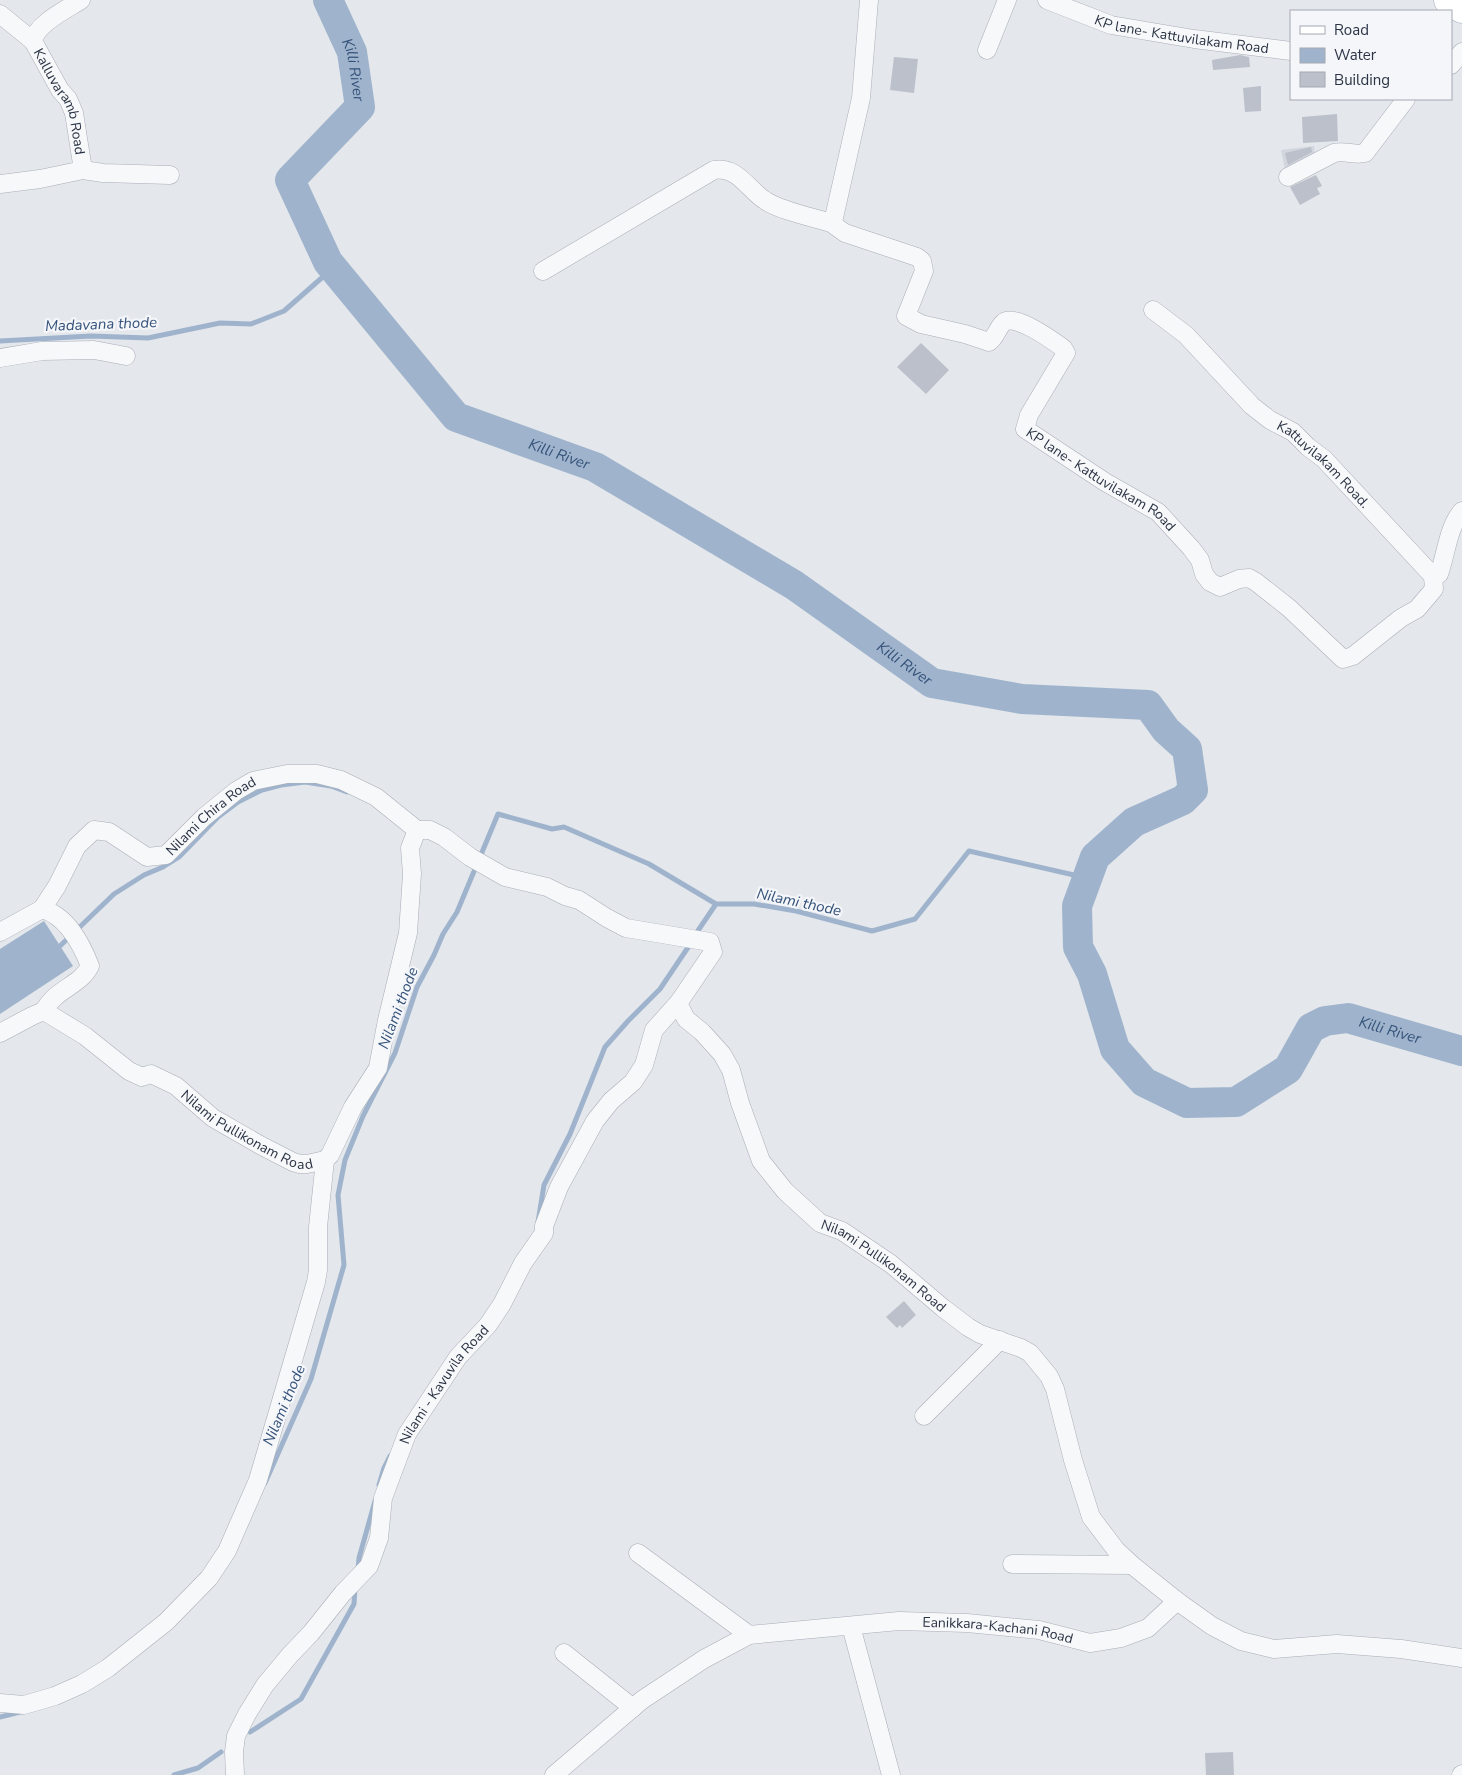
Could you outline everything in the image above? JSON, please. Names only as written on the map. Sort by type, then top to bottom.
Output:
[{"type":"main road","points":[[1448,0],[1462,9]]},
{"type":"street","name":"Kalluvaramb Road","points":[[81,0],[46,22],[34,34],[33,41],[60,90],[68,99],[74,113],[83,170]]},
{"type":"street","points":[[543,271],[714,170],[724,168],[733,172],[761,198],[772,205],[834,224],[833,218],[861,98],[869,0]]},
{"type":"street","points":[[987,50],[1007,0]]},
{"type":"street","name":"KP lane- Kattuvilakam Road","points":[[1046,0],[1111,25],[1194,39],[1290,50]]},
{"type":"street","points":[[0,14],[33,41]]},
{"type":"street","points":[[1452,64],[1462,52]]},
{"type":"street","points":[[1288,177],[1305,170],[1334,153],[1342,151],[1359,154],[1365,153],[1405,100]]},
{"type":"street","points":[[0,184],[40,179],[83,170],[103,173],[170,175]]},
{"type":"street","name":"KP lane- Kattuvilakam Road","points":[[834,224],[845,232],[922,260],[924,271],[906,316],[921,324],[989,342],[995,337],[1004,322],[1009,319],[1022,323],[1063,348],[1066,353],[1029,415],[1025,429],[1105,482],[1158,512],[1192,548],[1200,560],[1204,574],[1210,582],[1220,587],[1239,578],[1249,578],[1256,582],[1289,608],[1343,659],[1353,656],[1401,618],[1417,609],[1434,589],[1433,576]]},
{"type":"street","name":"Kattuvilakam Road.","points":[[1153,310],[1186,335],[1252,406],[1270,420],[1293,432],[1324,459],[1433,576]]},
{"type":"street","points":[[0,358],[42,351],[94,350],[126,356]]},
{"type":"street","points":[[1433,576],[1438,574],[1445,557],[1449,538],[1462,511]]},
{"type":"street","name":"Nilami Chira Road","points":[[42,909],[57,886],[77,846],[94,830],[110,832],[147,857],[166,855],[204,816],[236,791],[253,781],[287,774],[317,774],[341,780],[376,797],[417,830]]},
{"type":"street","points":[[417,830],[430,830],[444,837],[470,857],[505,877],[547,887],[565,896],[579,900],[606,918],[626,928],[710,942],[713,952],[679,1002]]},
{"type":"street","name":"Nilami Pullikonam Road","points":[[44,1011],[85,1036],[129,1071],[142,1077],[151,1074],[176,1086],[213,1118],[260,1145],[300,1164],[325,1160],[330,1155],[354,1107],[378,1068],[387,1020],[408,933],[412,874],[410,848],[417,830]]},
{"type":"street","points":[[0,932],[42,909],[60,917],[80,945],[90,966],[87,972],[55,995],[44,1011],[0,1033]]},
{"type":"street","name":"Nilami Pullikonam Road","points":[[679,1002],[686,1019],[702,1032],[722,1054],[731,1070],[740,1103],[761,1160],[785,1191],[820,1223],[842,1231],[891,1264],[968,1327],[980,1334],[1021,1348],[1030,1354],[1049,1376],[1055,1389],[1091,1517],[1116,1550],[1177,1601]]},
{"type":"street","name":"Nilami - Kavuvila Road","points":[[235,1775],[234,1752],[236,1736],[247,1714],[278,1670],[343,1593],[369,1566],[378,1538],[383,1498],[407,1434],[458,1357],[488,1325],[502,1304],[523,1263],[544,1233],[544,1226],[559,1187],[595,1120],[611,1101],[633,1082],[644,1065],[654,1030],[679,1002]]},
{"type":"street","points":[[0,1704],[24,1705],[55,1696],[82,1684],[108,1668],[166,1622],[209,1578],[227,1551],[258,1480],[316,1282],[319,1256],[318,1227],[325,1160]]},
{"type":"street","points":[[924,1416],[1000,1340]]},
{"type":"street","points":[[638,1553],[749,1635]]},
{"type":"street","points":[[1012,1564],[1132,1565]]},
{"type":"street","points":[[1177,1601],[1212,1626],[1241,1641],[1274,1649],[1337,1644],[1401,1648],[1462,1658]]},
{"type":"street","name":"Eanikkara-Kachani Road","points":[[554,1775],[642,1700],[704,1659],[749,1635],[899,1621],[967,1623],[1039,1630],[1090,1643],[1121,1638],[1148,1628],[1177,1601]]},
{"type":"street","points":[[851,1626],[891,1775]]},
{"type":"street","points":[[564,1653],[633,1708]]},
{"type":"shaded area","points":[[1314,146],[1316,162],[1285,170],[1281,150]]},
{"type":"water","points":[[44,921],[73,966],[0,1014],[0,949]]},
{"type":"building","points":[[1240,55],[1249,57],[1250,67],[1213,70],[1212,60]]},
{"type":"building","points":[[894,57],[918,59],[914,93],[890,90]]},
{"type":"building","points":[[1261,86],[1261,111],[1245,112],[1243,88]]},
{"type":"building","points":[[1337,114],[1338,141],[1303,143],[1302,117]]},
{"type":"building","points":[[1311,147],[1312,152],[1288,165],[1285,153]]},
{"type":"building","points":[[1316,175],[1322,186],[1317,188],[1320,194],[1300,205],[1290,187]]},
{"type":"building","points":[[921,343],[949,370],[926,394],[897,367]]},
{"type":"building","points":[[904,1301],[916,1315],[902,1328],[900,1325],[897,1328],[886,1317]]},
{"type":"building","points":[[1233,1752],[1234,1775],[1206,1775],[1205,1753]]},
{"type":"waterway","name":"Killi River","points":[[328,0],[352,52],[360,107],[290,180],[328,262],[456,417],[595,467],[794,585],[932,683],[1022,699],[1148,705],[1166,730],[1187,749],[1193,790],[1183,800],[1134,822],[1095,857],[1077,906],[1078,947],[1092,974],[1115,1049],[1144,1082],[1187,1103],[1236,1102],[1288,1069],[1311,1028],[1325,1021],[1348,1018],[1462,1051]]},
{"type":"waterway","name":"Madavana thode","points":[[0,341],[91,336],[148,338],[220,323],[251,324],[284,311],[333,268]]},
{"type":"waterway","points":[[60,946],[114,894],[144,875],[163,867],[179,857],[218,817],[238,802],[262,790],[305,782],[331,786],[347,792]]},
{"type":"waterway","name":"Nilami thode","points":[[265,1483],[311,1379],[344,1265],[338,1195],[345,1160],[363,1116],[395,1053],[417,987],[443,934],[457,912],[498,814],[552,829],[564,827],[649,864],[716,904],[754,904],[796,911],[872,931],[915,919],[969,851],[1087,878]]},
{"type":"waterway","points":[[695,935],[716,904]]},
{"type":"waterway","points":[[538,1222],[544,1185],[570,1134],[605,1047],[660,989],[691,943]]},
{"type":"waterway","points":[[379,1485],[390,1456]]},
{"type":"waterway","points":[[358,1570],[359,1558],[375,1501]]},
{"type":"waterway","points":[[250,1732],[301,1699],[354,1604],[355,1588]]},
{"type":"waterway","name":"Nilami thode","points":[[0,1717],[24,1711]]},
{"type":"waterway","points":[[174,1775],[198,1768],[221,1752]]}]
